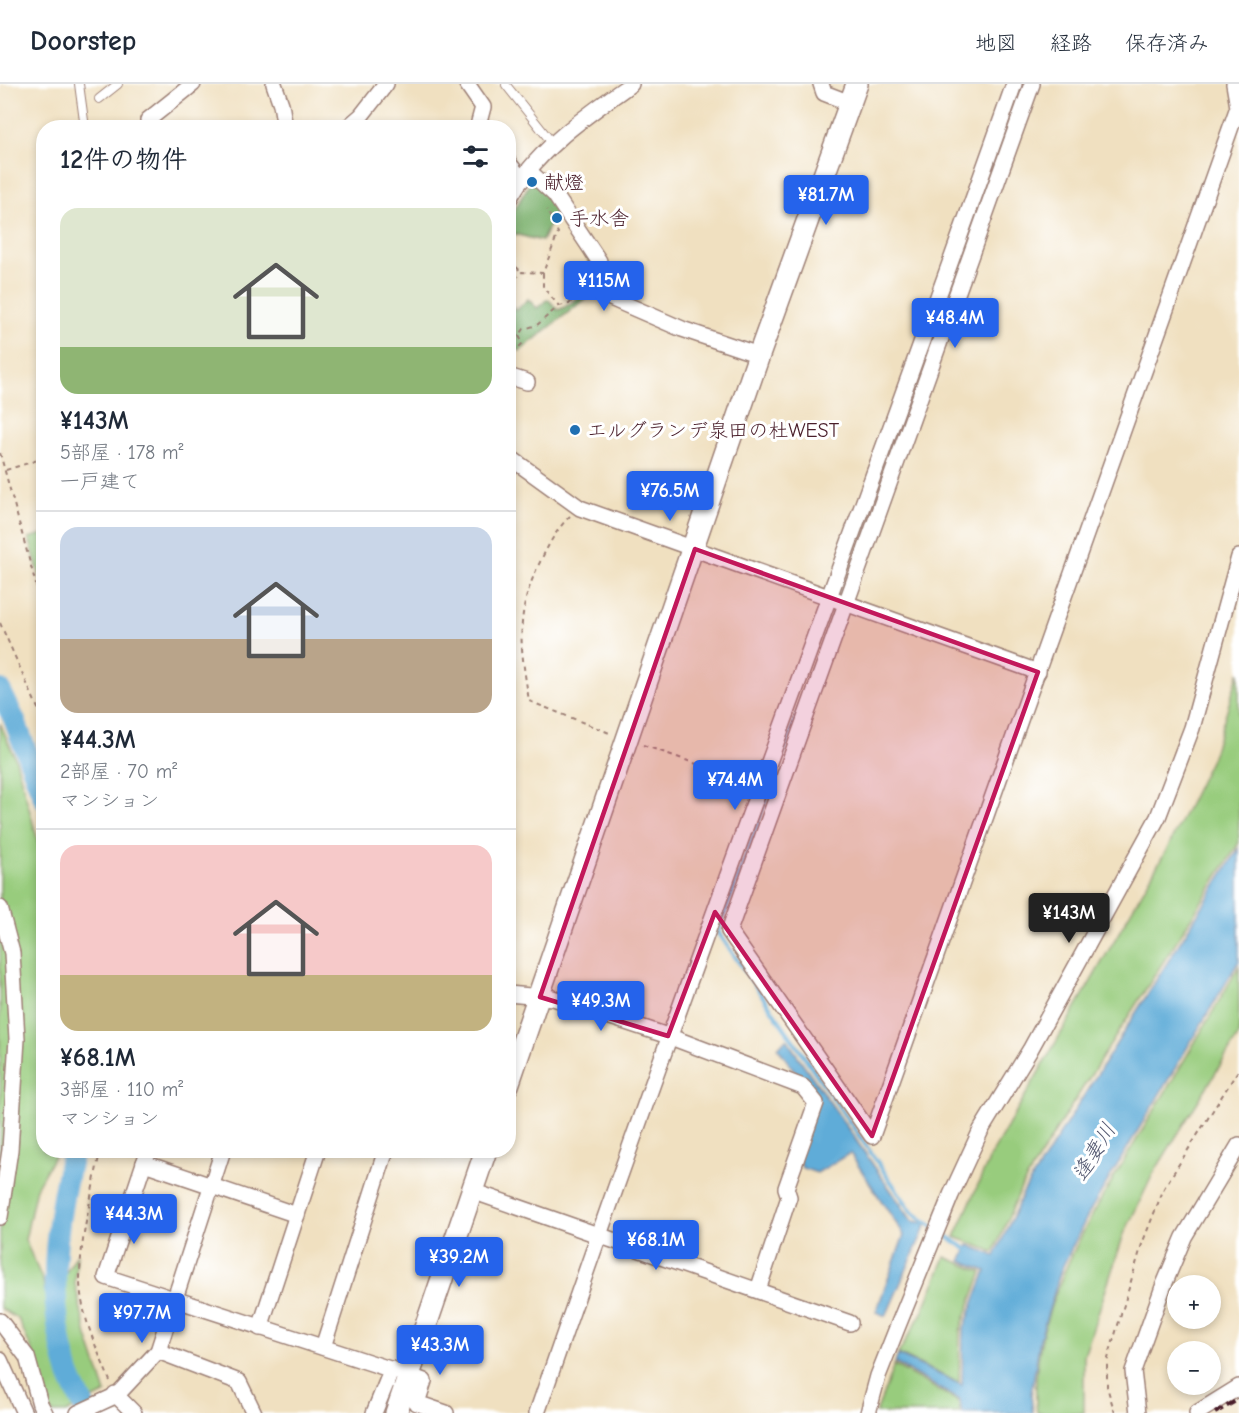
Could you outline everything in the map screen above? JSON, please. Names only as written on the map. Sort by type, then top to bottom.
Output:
[{"type":"street","points":[[274,84],[284,120]]},
{"type":"street","points":[[356,120],[386,84]]},
{"type":"street","points":[[467,84],[483,107],[479,120]]},
{"type":"street","points":[[516,190],[553,144],[631,84]]},
{"type":"street","points":[[516,1063],[695,549],[759,356],[853,94],[824,93],[821,84]]},
{"type":"street","points":[[537,1413],[668,1036],[762,787],[828,595],[1014,84]]},
{"type":"street","points":[[1032,84],[729,931],[872,1136],[1238,107],[1234,84]]},
{"type":"street","points":[[148,120],[184,87]]},
{"type":"street","points":[[516,168],[555,195],[599,261],[599,288],[606,296],[682,329],[759,356]]},
{"type":"street","points":[[516,379],[527,382]]},
{"type":"street","points":[[516,462],[580,508],[1038,672]]},
{"type":"street","points":[[868,1413],[893,1337],[951,1195],[981,1130],[1030,1050],[1158,817],[1192,728],[1239,557]]},
{"type":"street","points":[[0,909],[12,953],[17,1039],[10,1150],[0,1217]]},
{"type":"street","points":[[714,916],[732,923]]},
{"type":"street","points":[[516,995],[553,998],[668,1036],[803,1087],[816,1103],[786,1188],[789,1197],[758,1290]]},
{"type":"street","points":[[1138,1413],[1133,1371],[1163,1287],[1184,1237],[1239,1145]]},
{"type":"street","points":[[147,1158],[106,1277],[176,1302],[424,1381],[415,1408],[446,1413]]},
{"type":"street","points":[[149,1158],[213,1185],[297,1215]]},
{"type":"street","points":[[78,1413],[115,1394],[158,1351],[176,1302],[221,1158]]},
{"type":"street","points":[[260,1328],[315,1158]]},
{"type":"street","points":[[323,1347],[383,1158]]},
{"type":"street","points":[[374,1413],[400,1372],[483,1158]]},
{"type":"street","points":[[472,1191],[850,1323]]},
{"type":"street","points":[[0,1321],[27,1357],[40,1404],[45,1413]]},
{"type":"street","points":[[158,1351],[239,1382],[254,1413]]},
{"type":"street","points":[[0,1360],[24,1413]]},
{"type":"street","points":[[396,1413],[400,1372]]},
{"type":"street","points":[[1197,1413],[1239,1387]]},
{"type":"street","points":[[115,1394],[135,1413]]},
{"type":"lane","points":[[80,84],[84,120]]},
{"type":"lane","points":[[99,99],[118,84]]},
{"type":"lane","points":[[506,85],[553,144]]},
{"type":"path","points":[[542,203],[558,233],[566,236]]},
{"type":"path","points":[[558,233],[543,273],[543,286],[559,306]]},
{"type":"path","points":[[516,267],[522,272],[543,273]]},
{"type":"path","points":[[516,278],[522,272]]},
{"type":"path","points":[[519,336],[524,328],[537,325],[559,306],[569,304],[584,292],[586,284]]},
{"type":"path","points":[[516,334],[523,343],[519,347]]},
{"type":"path","points":[[0,453],[36,584]]},
{"type":"path","points":[[6,470],[36,461]]},
{"type":"path","points":[[580,508],[557,529],[522,604],[521,646],[529,701],[628,740],[762,787]]},
{"type":"path","points":[[0,623],[36,704]]},
{"type":"path","points":[[1115,1413],[1107,1387],[1107,1362],[1142,1244],[1164,1188],[1239,1069]]},
{"type":"highlighted area","points":[[695,549],[1038,672],[872,1136],[715,912],[668,1036],[540,997]]},
{"type":"green space","points":[[531,181],[538,183],[557,208],[542,241],[516,234],[516,207]]},
{"type":"green space","points":[[567,222],[597,267],[595,291],[520,351],[516,349],[516,310],[528,299],[537,308],[548,299],[558,310],[577,298],[587,281],[592,266],[566,225]]},
{"type":"green space","points":[[36,536],[36,562],[29,538]]},
{"type":"green space","points":[[1239,672],[1239,843],[1021,1188],[994,1252],[955,1237],[990,1157],[1168,847],[1212,757]]},
{"type":"green space","points":[[0,723],[16,760],[36,834],[36,1158],[53,1158],[36,1188],[25,1240],[43,1281],[58,1364],[74,1409],[66,1413],[50,1413],[34,1355],[18,1319],[0,1308]]},
{"type":"green space","points":[[1239,966],[1239,1035],[1153,1174],[1124,1234],[1084,1356],[1084,1413],[1037,1413],[1036,1375],[1042,1337],[1053,1299],[1069,1262],[1107,1190]]},
{"type":"green space","points":[[77,1254],[75,1284],[87,1336],[106,1393],[88,1402],[69,1342],[59,1284]]},
{"type":"green space","points":[[945,1257],[982,1272],[960,1331],[959,1383],[898,1354],[923,1311]]},
{"type":"green space","points":[[894,1365],[958,1401],[960,1413],[876,1413]]},
{"type":"water","name":"逢妻川","points":[[1239,848],[1239,961],[1091,1209],[1061,1270],[1040,1339],[1031,1395],[1033,1413],[962,1413],[960,1400],[895,1363],[898,1355],[962,1385],[963,1331],[986,1271],[961,1261],[969,1245],[995,1256],[1024,1191]]},
{"type":"water","points":[[786,1039],[912,1221],[927,1223],[886,1316],[876,1312],[904,1235],[850,1153],[817,1173],[802,1168],[797,1156],[815,1099],[778,1048]]},
{"type":"waterway","points":[[1010,123],[1024,84]]},
{"type":"waterway","points":[[840,597],[846,582]]},
{"type":"waterway","points":[[838,604],[718,932],[912,1212],[933,1227]]},
{"type":"waterway","points":[[0,690],[14,719],[36,777]]},
{"type":"waterway","points":[[71,1158],[58,1233],[55,1288],[61,1343],[68,1371],[87,1413]]},
{"type":"waterway","points":[[939,1231],[971,1252]]},
{"type":"railway","points":[[1215,1413],[1239,1399]]},
{"type":"place","name":"献燈","points":[[532,182]]},
{"type":"place","name":"手水舎","points":[[557,218]]},
{"type":"place","name":"エルグランデ泉田の杜WEST","points":[[575,430]]}]
